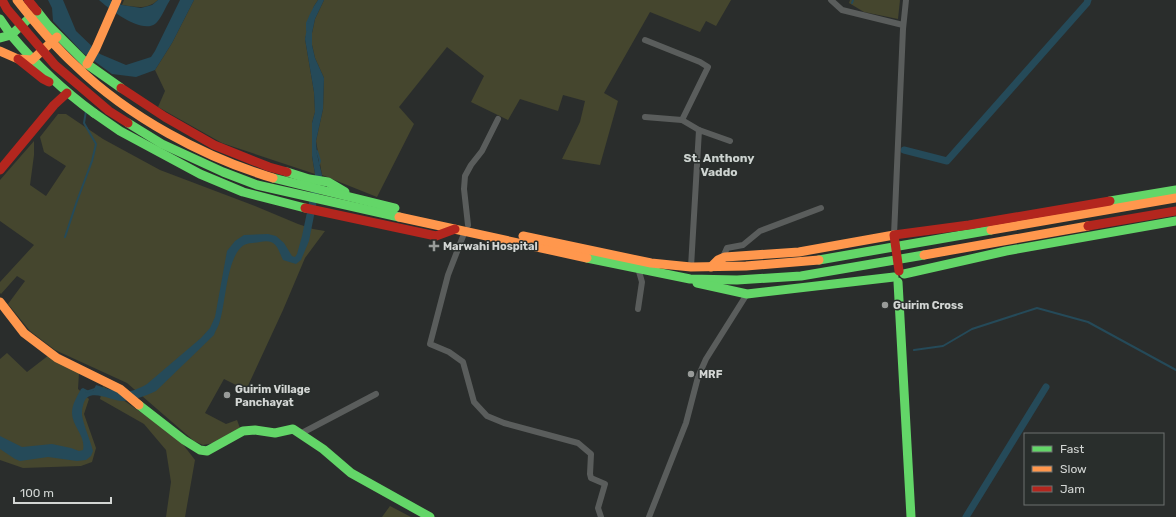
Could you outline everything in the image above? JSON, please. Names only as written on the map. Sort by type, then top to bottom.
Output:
[{"type":"main road","points":[[2,0],[55,65],[116,115],[162,144],[223,172],[257,185],[455,229]]},
{"type":"main road","points":[[17,0],[34,23],[66,58],[92,82],[120,103],[170,134],[228,162],[260,174],[466,228],[582,257],[690,279],[737,280],[801,276],[1176,211]]},
{"type":"main road","points":[[28,0],[48,25],[104,76],[165,117],[214,145],[269,167],[309,179],[328,182],[360,200]]},
{"type":"main road","points":[[89,62],[117,0]]},
{"type":"main road","points":[[0,38],[11,35],[38,11]]},
{"type":"main road","points":[[0,19],[32,60],[67,93],[120,131],[200,174],[243,192],[302,208],[436,236],[455,229],[466,228],[651,263],[692,267],[746,266],[825,259],[1176,198]]},
{"type":"main road","points":[[18,59],[32,60],[59,35]]},
{"type":"main road","points":[[0,51],[18,59],[43,79],[60,86]]},
{"type":"main road","points":[[0,170],[54,105],[67,93]]},
{"type":"main road","points":[[711,267],[723,257],[799,252],[894,235],[969,225],[1176,190]]},
{"type":"main road","points":[[690,279],[700,285],[747,294],[899,276],[1006,251],[1176,222]]},
{"type":"main road","points":[[894,235],[899,276],[911,517]]},
{"type":"main road","points":[[0,302],[24,333],[56,358],[120,389],[184,440],[200,450],[207,451],[243,431],[255,430],[275,434],[293,429],[323,449],[351,473],[430,517]]},
{"type":"street","points":[[831,0],[842,10],[903,25]]},
{"type":"street","points":[[894,235],[903,25],[906,0]]},
{"type":"street","points":[[645,40],[700,62],[708,67],[682,120]]},
{"type":"street","points":[[645,117],[682,120],[699,130],[730,141]]},
{"type":"street","points":[[498,119],[482,151],[471,165],[465,176],[464,189],[466,228],[448,275],[430,344],[449,352],[463,362],[474,402],[487,416],[504,423],[578,443],[591,454],[591,478],[605,484],[598,508],[601,517]]},
{"type":"street","points":[[692,267],[699,130]]},
{"type":"street","points":[[723,257],[727,248],[743,245],[760,231],[821,208]]},
{"type":"street","points":[[638,268],[642,282],[638,309]]},
{"type":"street","points":[[649,517],[686,423],[698,377],[706,360],[747,294]]},
{"type":"street","points":[[300,434],[376,394]]},
{"type":"green space","points":[[124,0],[158,0],[150,5],[141,7],[122,5]]},
{"type":"green space","points":[[194,0],[318,0],[314,6],[305,39],[314,92],[315,112],[312,123],[312,156],[315,174],[222,143],[158,107],[165,91],[155,70],[172,43]]},
{"type":"green space","points":[[324,0],[731,0],[716,26],[706,21],[700,32],[650,12],[604,93],[618,101],[600,165],[562,159],[580,122],[585,101],[563,95],[558,111],[520,99],[508,120],[471,102],[484,76],[447,47],[399,107],[414,124],[377,197],[322,175],[316,141],[323,109],[324,78],[315,58],[312,45],[312,33],[315,19]]},
{"type":"green space","points":[[850,0],[900,0],[898,19],[864,12],[849,3]]},
{"type":"green space","points":[[58,114],[66,114],[103,139],[160,170],[298,224],[325,231],[305,258],[246,390],[224,379],[205,413],[226,424],[237,420],[240,428],[219,442],[203,445],[194,441],[127,383],[55,350],[30,331],[8,304],[25,281],[17,276],[1,294],[0,293],[0,282],[34,245],[0,221],[0,180],[34,141],[34,155],[30,185],[46,196],[66,166],[44,152],[40,137]]},
{"type":"green space","points":[[7,353],[27,372],[49,355],[79,373],[78,389],[89,399],[84,414],[96,448],[92,462],[81,466],[23,468],[0,460],[0,359]]},
{"type":"green space","points":[[103,386],[178,438],[195,460],[185,517],[166,517],[171,482],[166,450],[144,424],[100,399]]},
{"type":"green space","points":[[390,506],[411,517],[382,517]]},
{"type":"water","points":[[48,0],[63,0],[76,31],[100,54],[126,65],[151,57],[180,0],[194,0],[172,43],[155,70],[136,77],[112,74],[83,53],[53,21],[52,8]]},
{"type":"water","points":[[99,0],[110,0],[122,5],[141,8],[152,5],[158,0],[170,0],[161,17],[155,24],[142,26],[117,14]]},
{"type":"water","points":[[318,0],[324,0],[315,19],[312,33],[312,45],[315,58],[324,78],[323,109],[316,141],[317,154],[322,175],[309,241],[301,260],[296,264],[283,260],[275,245],[270,242],[265,241],[244,245],[233,259],[219,324],[214,335],[156,391],[140,398],[123,401],[94,395],[89,396],[85,400],[82,408],[82,415],[93,451],[91,456],[86,460],[77,461],[48,457],[20,461],[0,449],[0,436],[22,447],[52,444],[79,451],[83,450],[83,440],[74,422],[72,413],[74,404],[81,389],[83,388],[93,391],[96,385],[122,392],[140,388],[147,384],[201,338],[210,328],[215,317],[227,251],[235,241],[244,235],[268,234],[276,236],[284,243],[292,256],[295,257],[302,236],[315,174],[312,156],[312,123],[315,112],[314,92],[305,39],[309,16]]},
{"type":"waterway","points":[[904,150],[947,161],[1087,3],[1088,0]]},
{"type":"waterway","points":[[307,30],[307,23],[310,17]]},
{"type":"waterway","points":[[65,237],[92,161],[96,144],[84,123],[86,111]]},
{"type":"waterway","points":[[317,151],[320,161],[319,164]]},
{"type":"waterway","points":[[914,350],[943,346],[972,329],[1037,308],[1088,322],[1176,370]]},
{"type":"waterway","points":[[966,517],[1046,387]]},
{"type":"waterway","points":[[86,392],[95,389]]},
{"type":"traffic: fast","points":[[0,38],[11,35],[37,11],[48,25],[87,64],[121,88]]},
{"type":"traffic: fast","points":[[0,19],[11,35]]},
{"type":"traffic: fast","points":[[11,35],[50,77],[94,113]]},
{"type":"traffic: fast","points":[[94,113],[120,131],[200,174],[243,192],[305,208]]},
{"type":"traffic: fast","points":[[128,123],[162,144],[223,172],[257,185],[399,217]]},
{"type":"traffic: fast","points":[[287,172],[309,179],[328,182],[345,192]]},
{"type":"traffic: fast","points":[[273,178],[395,208]]},
{"type":"traffic: fast","points":[[1110,201],[1176,190]]},
{"type":"traffic: fast","points":[[904,274],[1006,251],[1176,221]]},
{"type":"traffic: fast","points":[[819,260],[991,230]]},
{"type":"traffic: fast","points":[[587,258],[690,279],[737,280],[801,276],[924,255]]},
{"type":"traffic: fast","points":[[697,283],[747,294],[894,277]]},
{"type":"traffic: fast","points":[[898,282],[911,517]]},
{"type":"traffic: fast","points":[[139,405],[184,440],[200,450],[207,451],[243,431],[255,430],[275,433],[293,429],[323,449],[351,473],[430,517]]},
{"type":"traffic: slow","points":[[17,0],[60,50],[97,85],[119,102],[143,118],[194,147],[220,159],[273,178]]},
{"type":"traffic: slow","points":[[87,64],[96,48],[117,0]]},
{"type":"traffic: slow","points":[[0,51],[18,59],[32,60],[57,37]]},
{"type":"traffic: slow","points":[[991,230],[1176,198]]},
{"type":"traffic: slow","points":[[399,217],[587,258]]},
{"type":"traffic: slow","points":[[924,255],[1088,226]]},
{"type":"traffic: slow","points":[[711,267],[718,260],[725,257],[799,252],[894,235]]},
{"type":"traffic: slow","points":[[523,236],[651,263],[691,267],[746,266],[819,260]]},
{"type":"traffic: slow","points":[[0,302],[24,333],[57,358],[120,389],[139,405]]},
{"type":"traffic: jam","points":[[2,0],[7,9],[55,65],[109,111],[128,123]]},
{"type":"traffic: jam","points":[[28,0],[37,11]]},
{"type":"traffic: jam","points":[[18,59],[49,82]]},
{"type":"traffic: jam","points":[[121,88],[165,117],[214,145],[269,167],[287,172]]},
{"type":"traffic: jam","points":[[0,170],[54,105],[67,93]]},
{"type":"traffic: jam","points":[[899,271],[894,235],[969,225],[1110,201]]},
{"type":"traffic: jam","points":[[305,208],[436,236],[455,229]]},
{"type":"traffic: jam","points":[[1088,226],[1176,211]]},
{"type":"place","name":"Marwahi Hospital","points":[[434,246]]},
{"type":"place","name":"Guirim Cross","points":[[885,305]]},
{"type":"place","name":"MRF","points":[[691,374]]},
{"type":"place","name":"Guirim Village Panchayat","points":[[227,395]]},
{"type":"district","name":"St. Anthony Vaddo","points":[[719,165]]}]
